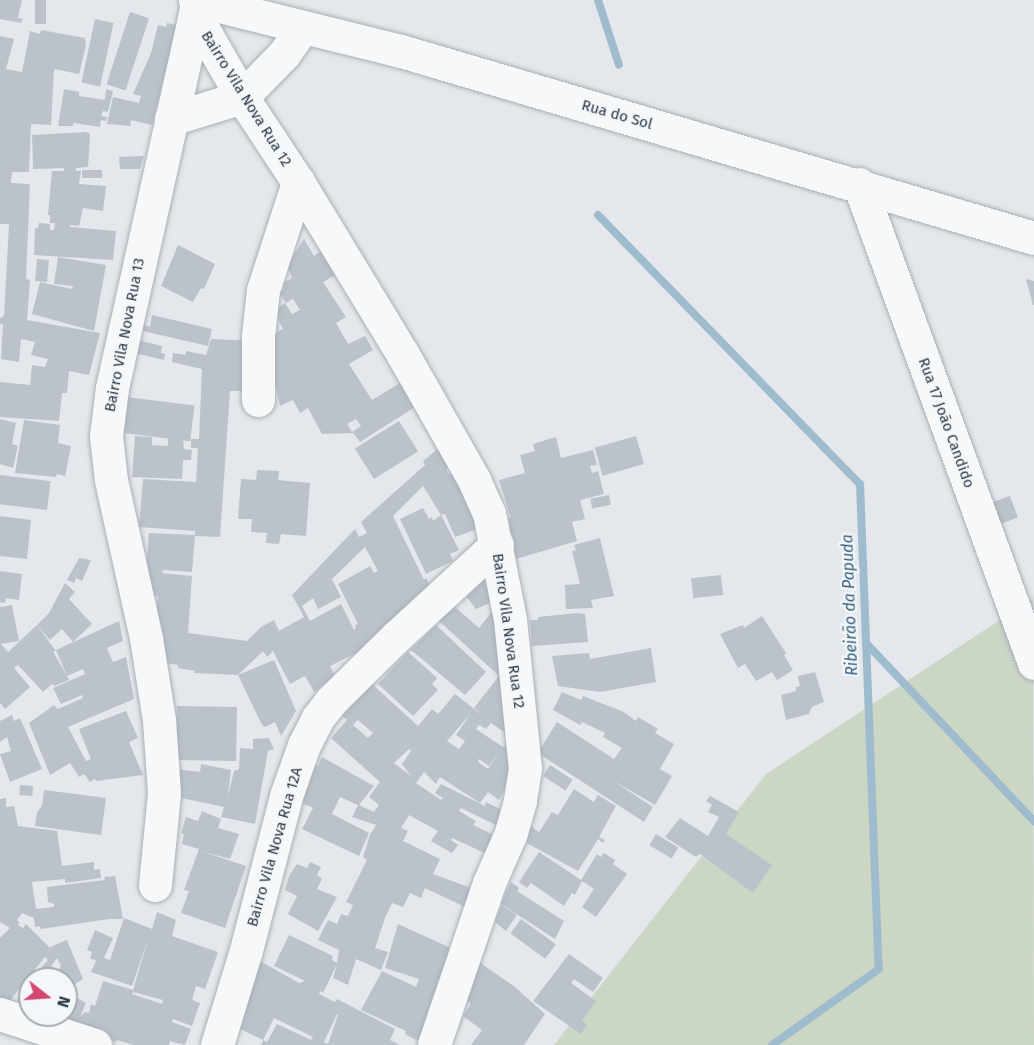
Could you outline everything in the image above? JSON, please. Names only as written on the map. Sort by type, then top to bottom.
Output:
[{"type":"street","name":"Rua do Sol","points":[[196,5],[303,27],[401,51],[859,184],[1034,238]]},
{"type":"street","name":"Bairro Vila Nova Rua 12","points":[[196,5],[242,97],[298,182],[402,353],[474,480],[489,513],[510,619],[525,768],[520,801],[510,835],[489,883],[434,1045]]},
{"type":"street","name":"Bairro Vila Nova Rua 13","points":[[155,885],[164,793],[159,720],[146,639],[111,480],[106,436],[112,388],[196,5]]},
{"type":"street","points":[[171,118],[242,97],[284,54],[303,27]]},
{"type":"street","name":"Bairro Vila Nova Rua 12","points":[[258,400],[258,336],[263,290],[298,182]]},
{"type":"street","name":"Rua 17 João Candido","points":[[859,184],[1034,663]]},
{"type":"street","name":"Bairro Vila Nova Rua 12A","points":[[217,1045],[246,950],[286,796],[304,745],[317,719],[331,701],[396,637],[496,544]]},
{"type":"street","points":[[0,1014],[95,1045]]},
{"type":"green space","points":[[1033,598],[1034,1045],[554,1045],[766,774]]},
{"type":"building","points":[[0,0],[22,0],[18,18],[23,19],[21,23],[0,19]]},
{"type":"building","points":[[35,0],[46,0],[46,24],[35,24]]},
{"type":"building","points":[[130,12],[149,18],[126,90],[107,84]]},
{"type":"building","points":[[95,19],[114,23],[100,87],[81,83]]},
{"type":"building","points":[[167,23],[177,25],[152,125],[131,120],[130,126],[107,124],[113,97],[139,103],[141,96],[133,94],[151,53],[158,25],[166,27]]},
{"type":"building","points":[[41,30],[85,38],[86,45],[79,74],[54,69],[51,125],[31,124],[29,172],[12,172],[11,183],[30,184],[26,279],[30,280],[27,320],[100,333],[89,375],[69,371],[67,393],[62,393],[59,421],[0,417],[0,382],[30,385],[32,365],[45,367],[48,359],[31,355],[35,342],[21,339],[19,362],[1,359],[3,324],[0,324],[0,318],[4,316],[9,224],[0,224],[0,36],[14,39],[6,69],[22,72],[30,31],[40,34]]},
{"type":"building","points":[[64,89],[79,92],[79,96],[105,100],[106,89],[113,91],[108,112],[103,111],[101,116],[107,117],[106,121],[101,120],[100,127],[74,123],[73,126],[58,126]]},
{"type":"building","points":[[86,132],[90,134],[88,167],[76,168],[76,171],[81,171],[79,184],[106,186],[103,211],[83,208],[79,226],[70,225],[70,227],[116,231],[113,260],[34,255],[35,228],[38,228],[39,223],[50,224],[50,230],[54,230],[55,223],[50,223],[50,215],[48,215],[52,171],[64,171],[64,168],[33,169],[32,135]]},
{"type":"building","points":[[144,156],[140,169],[120,169],[119,157]]},
{"type":"building","points":[[82,170],[102,170],[102,178],[82,178]]},
{"type":"building","points":[[304,239],[314,256],[324,249],[339,273],[323,282],[346,317],[336,323],[348,344],[365,336],[373,350],[349,364],[372,400],[400,383],[415,407],[360,442],[353,433],[322,434],[308,408],[300,413],[293,400],[280,406],[272,367],[270,336],[283,329],[274,310],[285,303],[297,322],[292,314],[300,310],[293,299],[286,303],[279,292],[284,289],[284,283],[292,278],[287,265]],"holes":[[[356,419],[361,426],[352,432],[347,424]]]},
{"type":"building","points":[[178,245],[215,264],[204,289],[201,288],[193,302],[161,286]]},
{"type":"building","points":[[58,257],[106,265],[94,331],[32,314],[40,282],[72,289],[73,286],[54,284]]},
{"type":"building","points":[[37,259],[49,260],[47,282],[35,281]]},
{"type":"building","points":[[1026,279],[1034,281],[1034,305],[1033,305]]},
{"type":"building","points":[[152,315],[212,329],[208,346],[143,331],[144,325],[150,327]]},
{"type":"building","points":[[211,339],[253,341],[252,391],[230,391],[220,537],[195,536],[195,531],[139,527],[143,479],[196,482],[198,448],[191,448],[191,439],[199,439],[202,369],[172,362],[173,353],[186,355],[186,351],[206,355]]},
{"type":"building","points":[[137,340],[162,346],[161,353],[165,354],[164,360],[134,353]]},
{"type":"building","points":[[126,397],[194,405],[190,441],[122,433]]},
{"type":"building","points":[[0,419],[16,423],[12,444],[18,446],[13,468],[0,464]]},
{"type":"building","points":[[24,420],[60,425],[58,443],[71,446],[65,476],[15,473]]},
{"type":"building","points":[[399,421],[418,452],[374,479],[355,449]]},
{"type":"building","points":[[135,436],[152,437],[152,445],[168,446],[168,438],[183,438],[184,449],[192,450],[191,460],[183,460],[182,479],[132,477]]},
{"type":"building","points":[[636,436],[644,464],[603,476],[595,448]]},
{"type":"building","points":[[556,437],[561,458],[593,450],[597,465],[590,466],[592,473],[598,471],[604,494],[580,500],[585,519],[572,522],[577,541],[516,559],[508,518],[511,518],[499,480],[525,473],[520,455],[535,451],[533,444]]},
{"type":"building","points":[[440,447],[453,464],[446,469],[449,474],[457,470],[480,528],[455,537],[445,514],[441,515],[423,486],[393,516],[424,580],[426,578],[430,585],[401,615],[364,645],[366,648],[330,666],[335,676],[314,692],[305,676],[290,684],[273,651],[267,657],[263,651],[238,675],[194,673],[195,671],[178,668],[178,665],[161,662],[164,646],[152,644],[149,613],[158,614],[156,613],[158,596],[144,595],[149,533],[195,535],[192,572],[163,570],[162,573],[192,576],[188,633],[247,641],[261,627],[274,620],[279,631],[304,617],[292,595],[355,529],[359,537],[367,533],[361,522],[425,465],[423,461]],"holes":[[[365,547],[378,571],[374,573],[370,566],[338,584],[358,624],[355,625],[354,630],[341,604],[310,621],[302,606],[313,598],[318,609],[341,597],[332,579]]]},
{"type":"building","points":[[257,470],[279,471],[278,480],[310,483],[306,536],[281,534],[279,544],[266,543],[267,533],[251,532],[252,519],[238,519],[241,479],[256,480]]},
{"type":"building","points":[[0,475],[51,481],[47,510],[0,504]]},
{"type":"building","points":[[609,495],[611,505],[592,508],[590,499]]},
{"type":"building","points":[[1010,496],[1018,518],[999,524],[991,503]]},
{"type":"building","points":[[423,508],[429,519],[432,517],[433,521],[441,515],[459,550],[450,554],[453,561],[426,574],[400,519]]},
{"type":"building","points":[[0,516],[31,520],[27,559],[0,556]]},
{"type":"building","points":[[600,538],[614,596],[591,600],[593,608],[566,609],[565,585],[580,584],[572,551],[576,550],[574,545]]},
{"type":"building","points":[[79,558],[91,560],[82,581],[76,578],[74,583],[67,580]]},
{"type":"building","points":[[0,571],[22,574],[19,600],[6,598],[5,603],[0,602]]},
{"type":"building","points":[[489,573],[496,600],[476,609],[463,592]]},
{"type":"building","points":[[721,575],[723,595],[693,598],[691,578]]},
{"type":"building","points":[[65,583],[75,592],[69,599],[92,624],[73,642],[62,629],[50,640],[37,625],[49,613]]},
{"type":"building","points":[[12,605],[19,641],[1,644],[8,652],[37,625],[56,651],[53,651],[69,680],[54,686],[52,684],[43,692],[18,665],[14,668],[30,687],[5,709],[0,703],[0,607]]},
{"type":"building","points":[[497,605],[511,737],[491,723],[486,729],[479,725],[476,729],[503,747],[505,745],[512,749],[508,783],[499,800],[488,792],[480,803],[440,777],[436,784],[424,772],[416,783],[441,800],[443,798],[435,793],[441,784],[485,806],[486,802],[504,811],[498,826],[461,808],[459,811],[476,821],[473,825],[494,835],[487,854],[452,838],[451,840],[458,845],[452,853],[431,841],[438,831],[409,815],[401,828],[408,831],[403,841],[440,859],[433,874],[474,889],[467,908],[425,888],[421,898],[410,893],[403,907],[392,903],[375,948],[388,952],[381,970],[356,959],[348,985],[333,978],[337,964],[323,993],[320,991],[319,994],[335,1002],[337,999],[395,1029],[390,1040],[400,1045],[261,1045],[263,1040],[236,1027],[260,961],[299,983],[305,981],[274,966],[289,935],[333,956],[332,960],[337,963],[339,950],[318,940],[328,920],[337,924],[341,914],[348,916],[353,905],[346,902],[367,860],[363,857],[376,825],[352,817],[358,805],[340,797],[332,814],[369,833],[359,856],[302,829],[313,808],[298,801],[314,764],[318,766],[322,757],[374,786],[359,805],[374,812],[379,805],[369,797],[380,782],[331,738],[347,720],[342,716],[372,684],[418,726],[432,709],[438,714],[455,694],[487,719],[474,708],[499,676],[439,621],[454,606],[479,628]],"holes":[[[471,713],[456,735],[465,741],[459,749],[447,741]],[[358,720],[373,733],[368,738],[353,725]],[[409,749],[411,751],[402,764],[411,776],[394,763]],[[501,750],[488,769],[478,762],[479,759],[489,766]],[[337,1014],[338,1015],[328,1044],[324,1042]],[[274,1018],[313,1037],[311,1040],[277,1024],[267,1042],[263,1040]]]},
{"type":"building","points":[[577,613],[585,614],[588,642],[532,646],[530,620]]},
{"type":"building","points":[[762,616],[786,653],[784,655],[793,670],[777,680],[772,672],[756,681],[745,664],[738,668],[720,634],[743,625],[744,628]]},
{"type":"building","points":[[119,621],[123,641],[107,648],[113,662],[126,657],[134,699],[68,727],[86,761],[91,759],[79,729],[126,711],[138,738],[129,742],[143,775],[96,781],[95,779],[90,782],[84,774],[79,777],[70,763],[50,775],[29,723],[54,705],[58,709],[83,698],[82,695],[61,704],[53,688],[85,674],[83,669],[67,676],[56,650]]},
{"type":"building","points":[[436,625],[486,672],[465,695],[411,650]]},
{"type":"building","points":[[651,648],[656,682],[600,692],[558,686],[552,656],[589,653],[590,659]]},
{"type":"building","points":[[408,652],[437,678],[432,684],[438,690],[413,716],[378,684]]},
{"type":"building","points":[[274,660],[296,711],[281,736],[275,722],[265,727],[262,725],[238,675]]},
{"type":"building","points":[[815,672],[824,702],[812,707],[809,714],[786,720],[781,695],[796,691],[796,687],[800,686],[798,676]]},
{"type":"building","points":[[562,692],[581,700],[583,696],[624,712],[636,721],[638,717],[658,729],[655,733],[674,744],[660,769],[672,776],[655,805],[612,780],[653,807],[644,822],[538,753],[557,722],[614,759],[622,748],[603,737],[605,733],[582,722],[580,725],[553,710]]},
{"type":"building","points":[[177,706],[237,707],[236,761],[176,760]]},
{"type":"building","points":[[12,715],[14,721],[20,718],[42,769],[10,782],[0,754],[11,751],[7,737],[0,742],[0,721]]},
{"type":"building","points":[[269,738],[274,749],[268,751],[255,824],[221,817],[224,807],[172,796],[176,769],[200,772],[201,764],[231,770],[228,796],[234,771],[239,769],[240,748],[253,749],[253,739]]},
{"type":"building","points":[[550,765],[573,780],[566,791],[543,776]]},
{"type":"building","points":[[20,785],[33,786],[32,796],[19,795]]},
{"type":"building","points":[[574,789],[594,802],[598,795],[616,806],[599,837],[605,840],[603,843],[598,839],[578,871],[525,842],[530,826],[539,832],[552,812],[558,815]]},
{"type":"building","points":[[44,790],[106,798],[101,835],[35,826],[37,812],[42,806]]},
{"type":"building","points":[[710,796],[739,812],[726,834],[772,865],[753,893],[700,854],[696,857],[665,837],[680,818],[708,836],[719,817],[708,812],[712,805],[706,801]]},
{"type":"building","points":[[6,798],[6,807],[14,806],[18,826],[57,831],[62,866],[94,862],[94,870],[100,869],[101,878],[65,883],[65,879],[32,882],[36,909],[54,907],[54,904],[48,902],[47,887],[105,880],[104,877],[115,876],[123,919],[41,929],[39,926],[35,927],[34,918],[22,913],[17,920],[20,923],[18,925],[23,928],[26,924],[52,950],[50,947],[67,940],[83,979],[78,982],[78,967],[60,967],[57,958],[52,967],[42,967],[48,960],[45,957],[37,967],[18,967],[18,991],[8,1003],[0,997],[0,938],[10,928],[0,922],[0,799]]},
{"type":"building","points":[[202,811],[221,819],[218,828],[239,834],[230,859],[201,851],[246,866],[225,928],[181,913],[189,891],[184,890],[199,849],[182,844],[184,834],[181,833],[186,817],[198,821]]},
{"type":"building","points":[[656,834],[678,847],[672,859],[649,845]]},
{"type":"building","points":[[539,852],[581,880],[597,854],[601,857],[604,853],[615,860],[613,864],[627,874],[596,917],[582,907],[594,889],[582,881],[575,895],[572,893],[564,906],[531,883],[527,888],[519,882]]},
{"type":"building","points":[[310,862],[321,867],[317,875],[322,879],[317,889],[337,897],[318,931],[288,914],[297,896],[285,890],[289,876],[297,864],[307,868]]},
{"type":"building","points":[[511,882],[519,888],[517,891],[564,921],[555,939],[501,904]]},
{"type":"building","points":[[502,905],[517,915],[506,931],[495,922]]},
{"type":"building","points":[[157,912],[176,920],[172,936],[218,952],[205,989],[196,986],[192,1000],[200,1003],[192,1026],[173,1019],[172,1022],[191,1029],[185,1045],[170,1041],[169,1045],[133,1045],[117,1040],[116,1042],[75,1027],[78,1027],[78,998],[86,1003],[80,1017],[85,1012],[89,1013],[91,1004],[95,1006],[103,981],[133,990],[148,939],[132,986],[91,972],[96,961],[90,958],[92,952],[87,950],[95,930],[113,938],[104,958],[110,960],[124,918],[152,929]],"holes":[[[133,992],[163,1000],[162,1004],[132,994]]]},
{"type":"building","points":[[521,919],[556,944],[545,959],[510,934]]},
{"type":"building","points":[[398,924],[453,949],[420,1042],[405,1034],[406,1031],[361,1010],[382,971],[416,987],[419,979],[385,968]]},
{"type":"building","points":[[569,954],[603,978],[593,992],[574,979],[571,983],[596,1001],[582,1021],[587,1025],[581,1034],[533,1001]]},
{"type":"building","points":[[479,962],[515,987],[545,1014],[524,1045],[471,1045],[482,1030],[463,1016],[471,1004],[464,998]]},
{"type":"waterway","name":"Ribeirão da Papuda","points":[[598,0],[619,65]]},
{"type":"waterway","name":"Ribeirão da Papuda","points":[[598,215],[860,484],[879,969],[772,1045]]},
{"type":"waterway","points":[[866,643],[1034,821]]}]
